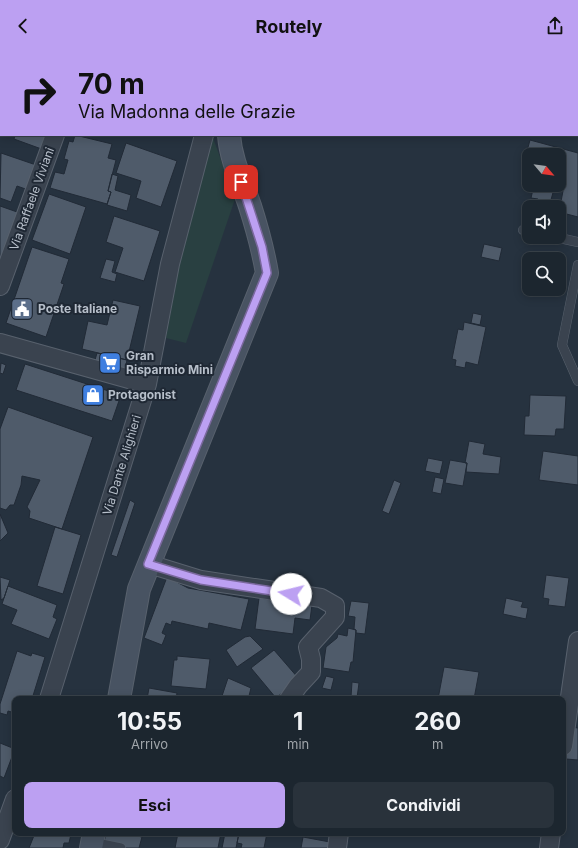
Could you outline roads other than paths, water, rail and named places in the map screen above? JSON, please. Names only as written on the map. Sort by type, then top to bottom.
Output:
[{"type":"main road","points":[[120,696],[140,589],[148,564],[267,273],[262,247],[250,205],[232,158],[229,136]]},
{"type":"street","name":"Via Raffaele Viviani","points":[[0,286],[55,136]]},
{"type":"street","name":"Via Dante Alighieri","points":[[50,696],[147,384],[170,264],[204,136]]},
{"type":"street","points":[[0,343],[147,384]]},
{"type":"street","points":[[148,564],[201,580],[321,598],[335,606],[335,617],[308,647],[311,658],[311,672],[291,696]]},
{"type":"street","points":[[566,726],[578,647]]},
{"type":"street","points":[[0,840],[12,807]]},
{"type":"street","points":[[337,848],[339,836]]},
{"type":"street","points":[[548,848],[550,836]]},
{"type":"lane","points":[[566,240],[578,242]]},
{"type":"lane","points":[[578,265],[562,345],[578,381]]},
{"type":"lane","points":[[93,841],[121,848]]},
{"type":"place","name":"Poste Italiane","points":[[22,309]]},
{"type":"place","name":"Gran Risparmio Mini","points":[[110,363]]},
{"type":"place","name":"Protagonist","points":[[93,395]]}]
